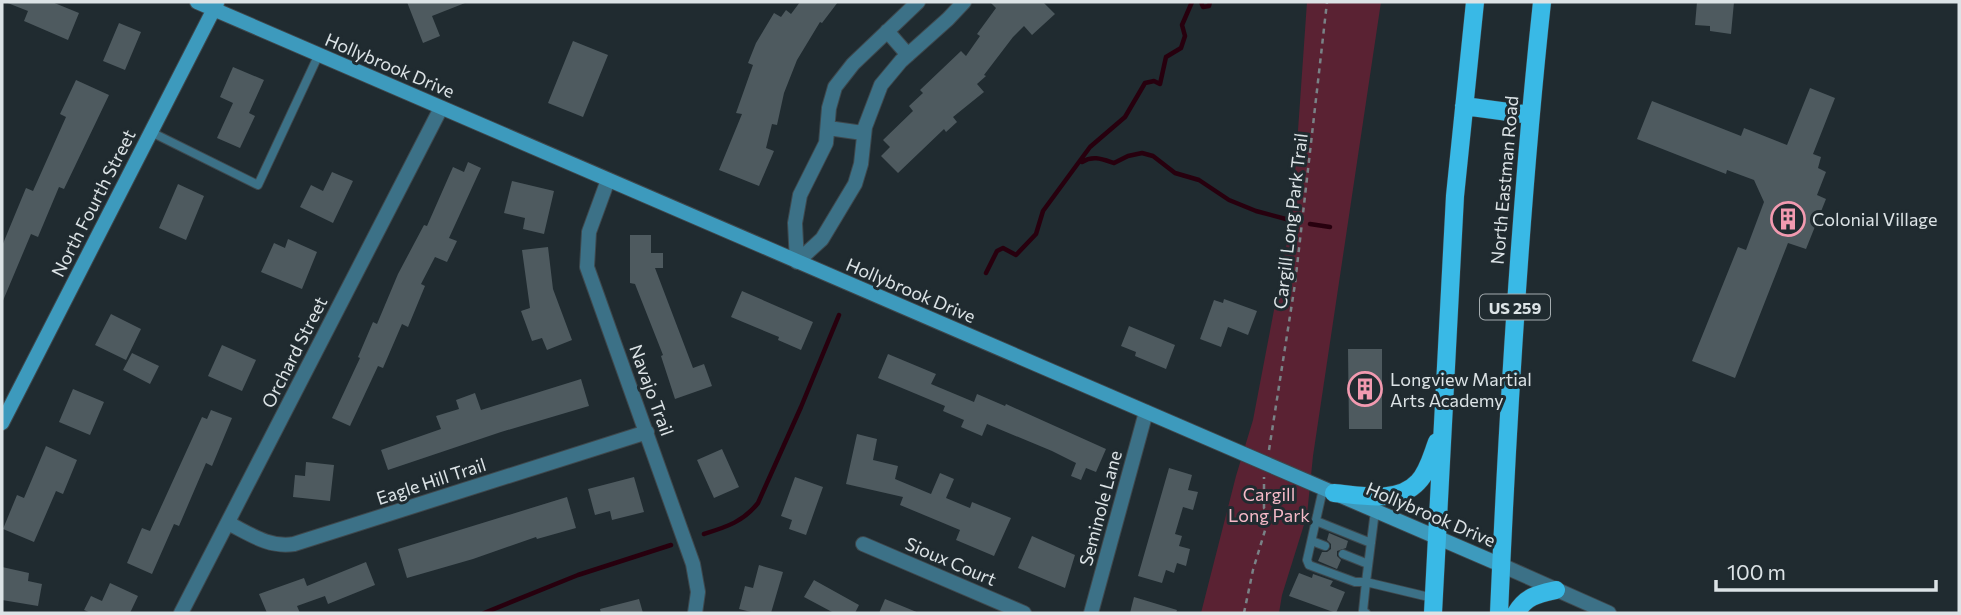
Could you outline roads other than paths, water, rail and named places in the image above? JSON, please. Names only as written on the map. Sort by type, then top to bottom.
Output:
[{"type":"main road","name":"Hollybrook Drive","points":[[197,2],[216,5],[318,54],[1501,565]]},
{"type":"main road","points":[[1433,606],[1455,196],[1475,2]]},
{"type":"main road","name":"North Eastman Road","points":[[1499,613],[1512,342],[1542,2]]},
{"type":"main road","name":"North Fourth Street","points":[[2,423],[216,5]]},
{"type":"main road","points":[[1464,106],[1530,115]]},
{"type":"main road","points":[[1329,491],[1392,496],[1411,487],[1424,473],[1442,433]]},
{"type":"main road","points":[[1516,613],[1533,595],[1556,590]]},
{"type":"street","points":[[797,262],[795,223],[800,195],[822,155],[832,93],[839,80],[918,2]]},
{"type":"street","points":[[797,262],[822,239],[855,184],[861,164],[863,133],[877,92],[895,67],[964,2]]},
{"type":"street","points":[[887,32],[908,55]]},
{"type":"street","name":"Orchard Street","points":[[181,613],[441,107]]},
{"type":"street","points":[[828,128],[863,133]]},
{"type":"street","name":"Navajo Trail","points":[[608,180],[589,232],[587,267],[693,564],[698,592],[695,613]]},
{"type":"street","name":"Seminole Lane","points":[[1091,613],[1146,412]]},
{"type":"street","name":"Eagle Hill Trail","points":[[228,523],[268,544],[294,544],[647,432]]},
{"type":"street","name":"Sioux Court","points":[[863,544],[1024,613]]},
{"type":"street","name":"Hollybrook Drive","points":[[1501,565],[1609,613]]},
{"type":"lane","points":[[151,132],[258,185],[318,54]]},
{"type":"lane","points":[[1329,491],[1316,521],[1307,559],[1310,565],[1354,582],[1366,582],[1433,606]]},
{"type":"lane","points":[[1366,613],[1363,611],[1367,564],[1375,511]]},
{"type":"lane","points":[[1316,521],[1370,543]]},
{"type":"lane","points":[[1312,541],[1325,546]]},
{"type":"lane","points":[[1343,554],[1367,564]]},
{"type":"waterway","points":[[986,273],[997,251],[1003,248],[1016,255],[1036,234],[1043,211],[1090,147],[1125,117],[1145,83],[1154,81],[1160,84],[1166,57],[1181,48],[1185,36],[1182,25],[1192,2]]},
{"type":"waterway","points":[[1201,2],[1203,7],[1209,6],[1210,2]]},
{"type":"waterway","points":[[1082,162],[1094,158],[1114,163],[1142,153],[1153,156],[1175,173],[1199,180],[1229,200],[1256,211],[1297,222]]},
{"type":"waterway","points":[[1310,224],[1330,227]]},
{"type":"waterway","points":[[704,534],[740,519],[758,503],[839,315]]},
{"type":"waterway","points":[[484,613],[578,575],[671,545]]},
{"type":"place","name":"Colonial Village","points":[[1788,219]]},
{"type":"place","name":"Longview Martial Arts Academy","points":[[1365,389]]},
{"type":"park label","name":"Cargill Long Park","points":[[1269,504]]}]
